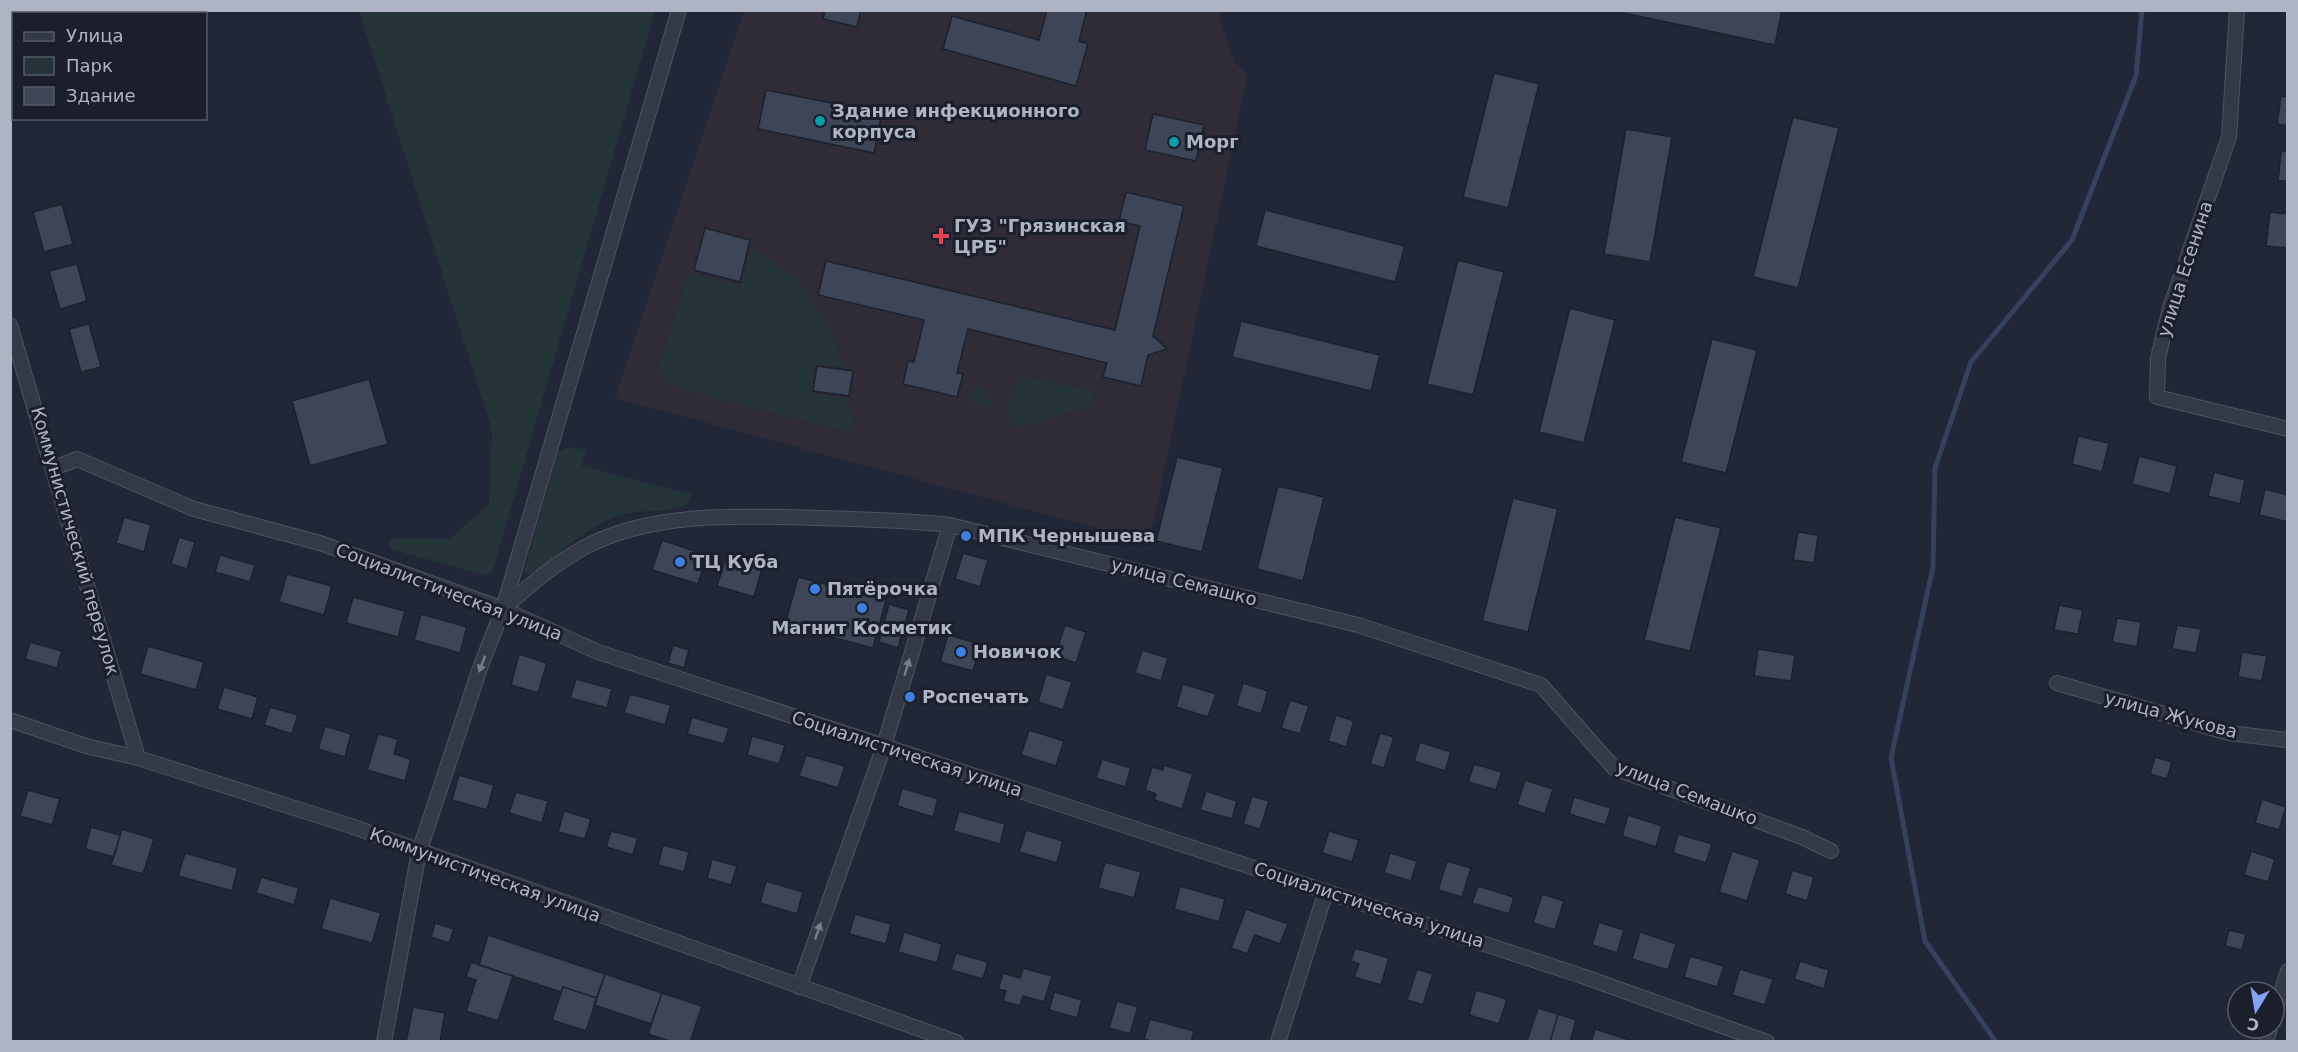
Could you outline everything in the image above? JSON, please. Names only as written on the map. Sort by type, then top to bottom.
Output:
[{"type":"street","points":[[384,1041],[419,852],[480,668],[503,609],[679,10]]},
{"type":"street","name":"улица Есенина","points":[[2237,10],[2229,137],[2170,308],[2158,358],[2157,397],[2288,429]]},
{"type":"street","name":"Коммунистический переулок","points":[[10,325],[138,758]]},
{"type":"street","name":"Социалистическая улица","points":[[54,468],[77,459],[194,509],[320,543],[503,609],[598,652],[1582,976],[1767,1041]]},
{"type":"street","name":"улица Семашко","points":[[503,609],[540,576],[588,546],[622,532],[658,522],[750,516],[899,519],[950,525],[1358,625],[1540,685],[1614,768],[1802,837],[1831,851]]},
{"type":"street","points":[[799,987],[884,747],[950,525]]},
{"type":"street","name":"улица Жукова","points":[[2057,683],[2229,733],[2288,740]]},
{"type":"street","name":"Коммунистическая улица","points":[[10,720],[86,746],[138,758],[351,826],[956,1041]]},
{"type":"street","points":[[1278,1041],[1326,891]]},
{"type":"shaded area","name":"ГУЗ \"Грязинская ЦРБ\"","points":[[744,11],[1217,11],[1235,63],[1248,73],[1149,542],[615,398]]},
{"type":"green space","points":[[359,11],[655,11],[493,570],[487,576],[390,549],[390,542],[394,538],[450,539],[489,504],[492,430]]},
{"type":"green space","points":[[752,249],[796,277],[828,326],[844,368],[815,363],[810,392],[847,399],[853,418],[852,428],[847,432],[668,385],[659,368],[689,273],[741,285]]},
{"type":"green space","points":[[1022,377],[1094,391],[1090,406],[1023,426],[1016,426],[1008,415],[1007,408],[1011,395]]},
{"type":"green space","points":[[978,385],[993,404],[991,408],[969,401],[971,392]]},
{"type":"green space","points":[[573,447],[586,450],[582,466],[691,494],[688,504],[672,509],[624,514],[603,522],[529,575],[524,571],[557,454],[563,449]]},
{"type":"building","points":[[825,10],[861,10],[857,27],[823,19]]},
{"type":"building","points":[[1047,10],[1087,10],[1079,41],[1088,44],[1076,86],[943,49],[952,16],[1039,40]]},
{"type":"building","points":[[1610,10],[1782,10],[1775,45]]},
{"type":"building","points":[[1494,73],[1539,84],[1508,208],[1463,197]]},
{"type":"building","name":"Здание инфекционного корпуса","points":[[766,90],[882,113],[874,153],[758,129]]},
{"type":"building","points":[[2281,96],[2288,97],[2288,126],[2277,124]]},
{"type":"building","name":"Морг","points":[[1153,114],[1204,125],[1196,161],[1145,150]]},
{"type":"building","points":[[1793,117],[1839,128],[1798,288],[1753,277]]},
{"type":"building","points":[[1626,129],[1672,137],[1650,262],[1604,254]]},
{"type":"building","points":[[2281,151],[2288,151],[2288,181],[2278,181]]},
{"type":"building","points":[[1126,192],[1184,206],[1153,336],[1167,349],[1148,355],[1141,386],[1103,377],[1107,363],[968,329],[957,373],[963,374],[957,397],[903,384],[908,361],[914,362],[924,320],[818,295],[826,261],[1115,330],[1140,226],[1119,221]]},
{"type":"building","points":[[62,204],[73,244],[44,252],[33,212]]},
{"type":"building","points":[[1265,210],[1405,246],[1395,282],[1256,246]]},
{"type":"building","points":[[2270,212],[2288,214],[2288,248],[2266,246]]},
{"type":"building","points":[[705,228],[750,240],[740,282],[694,270]]},
{"type":"building","points":[[1458,260],[1504,272],[1473,395],[1427,384]]},
{"type":"building","points":[[77,264],[87,301],[60,309],[49,271]]},
{"type":"building","points":[[1570,308],[1615,320],[1584,443],[1539,432]]},
{"type":"building","points":[[1241,321],[1380,355],[1371,391],[1232,357]]},
{"type":"building","points":[[89,324],[101,367],[81,372],[69,329]]},
{"type":"building","points":[[1712,339],[1757,350],[1726,473],[1681,462]]},
{"type":"building","points":[[817,366],[853,371],[849,396],[813,391]]},
{"type":"building","points":[[369,379],[388,444],[310,466],[292,401]]},
{"type":"building","points":[[2078,436],[2109,443],[2102,472],[2072,464]]},
{"type":"building","points":[[2139,456],[2177,466],[2170,494],[2132,484]]},
{"type":"building","points":[[1177,457],[1223,468],[1202,552],[1156,541]]},
{"type":"building","points":[[2214,472],[2245,480],[2240,504],[2208,496]]},
{"type":"building","points":[[1278,486],[1324,497],[1303,581],[1257,569]]},
{"type":"building","points":[[2265,489],[2288,495],[2288,522],[2259,515]]},
{"type":"building","points":[[1513,498],[1558,509],[1528,632],[1482,621]]},
{"type":"building","points":[[124,517],[151,525],[144,552],[116,543]]},
{"type":"building","points":[[1675,517],[1721,528],[1690,651],[1644,640]]},
{"type":"building","points":[[1798,532],[1818,535],[1814,563],[1793,560]]},
{"type":"building","points":[[179,537],[195,542],[187,569],[171,564]]},
{"type":"building","name":"ТЦ Куба","points":[[662,540],[707,555],[698,584],[652,570]]},
{"type":"building","points":[[963,553],[988,560],[980,587],[955,579]]},
{"type":"building","points":[[727,554],[763,565],[754,597],[717,586]]},
{"type":"building","points":[[220,555],[255,565],[250,582],[215,572]]},
{"type":"building","points":[[287,574],[332,586],[324,615],[279,602]]},
{"type":"building","points":[[798,577],[886,600],[873,648],[785,625]]},
{"type":"building","points":[[353,597],[405,611],[398,637],[346,623]]},
{"type":"building","points":[[889,604],[909,610],[898,648],[879,642]]},
{"type":"building","points":[[2059,605],[2083,610],[2078,634],[2054,630]]},
{"type":"building","points":[[421,614],[467,627],[460,653],[414,640]]},
{"type":"building","points":[[2117,618],[2141,622],[2137,647],[2112,642]]},
{"type":"building","points":[[1065,625],[1086,632],[1076,663],[1055,656]]},
{"type":"building","points":[[2177,625],[2201,629],[2196,653],[2172,649]]},
{"type":"building","points":[[948,635],[981,644],[973,671],[940,662]]},
{"type":"building","points":[[30,642],[62,651],[57,668],[25,659]]},
{"type":"building","points":[[673,645],[689,650],[684,668],[668,663]]},
{"type":"building","points":[[148,646],[204,662],[196,690],[140,674]]},
{"type":"building","points":[[1758,649],[1795,655],[1791,681],[1754,676]]},
{"type":"building","points":[[1142,650],[1168,658],[1161,681],[1135,673]]},
{"type":"building","points":[[2242,652],[2267,656],[2262,681],[2238,677]]},
{"type":"building","points":[[519,654],[547,663],[538,693],[511,685]]},
{"type":"building","points":[[1046,674],[1072,682],[1063,710],[1038,702]]},
{"type":"building","points":[[576,679],[612,689],[607,708],[570,698]]},
{"type":"building","points":[[1243,683],[1268,691],[1261,714],[1236,706]]},
{"type":"building","points":[[1183,684],[1216,694],[1208,717],[1176,707]]},
{"type":"building","points":[[224,687],[258,697],[252,719],[217,709]]},
{"type":"building","points":[[630,694],[671,705],[665,725],[624,713]]},
{"type":"building","points":[[1290,700],[1309,706],[1300,734],[1281,728]]},
{"type":"building","points":[[270,707],[298,715],[292,734],[264,725]]},
{"type":"building","points":[[1336,715],[1354,721],[1346,747],[1328,741]]},
{"type":"building","points":[[692,717],[729,728],[724,744],[687,734]]},
{"type":"building","points":[[325,726],[351,734],[345,757],[318,749]]},
{"type":"building","points":[[1029,730],[1064,741],[1056,766],[1021,755]]},
{"type":"building","points":[[1380,733],[1394,737],[1384,768],[1370,764]]},
{"type":"building","points":[[378,734],[398,739],[394,754],[411,759],[405,781],[367,770]]},
{"type":"building","points":[[752,736],[785,745],[779,764],[747,755]]},
{"type":"building","points":[[1420,742],[1451,752],[1445,771],[1414,761]]},
{"type":"building","points":[[806,755],[845,766],[838,788],[799,776]]},
{"type":"building","points":[[2155,757],[2172,762],[2167,779],[2150,774]]},
{"type":"building","points":[[1102,759],[1131,768],[1125,787],[1096,778]]},
{"type":"building","points":[[1474,764],[1502,772],[1496,790],[1468,782]]},
{"type":"building","points":[[1164,765],[1193,774],[1182,809],[1154,800],[1156,794],[1145,790],[1152,767],[1163,770]]},
{"type":"building","points":[[459,775],[494,785],[487,810],[452,800]]},
{"type":"building","points":[[1525,780],[1553,789],[1545,814],[1517,805]]},
{"type":"building","points":[[902,788],[938,799],[933,817],[897,806]]},
{"type":"building","points":[[28,790],[60,799],[52,825],[20,816]]},
{"type":"building","points":[[1206,791],[1237,801],[1232,819],[1200,810]]},
{"type":"building","points":[[516,792],[548,801],[542,823],[509,813]]},
{"type":"building","points":[[1252,796],[1269,801],[1260,829],[1243,824]]},
{"type":"building","points":[[1574,797],[1611,808],[1605,825],[1569,814]]},
{"type":"building","points":[[2262,799],[2286,807],[2279,830],[2255,823]]},
{"type":"building","points":[[564,811],[591,819],[585,839],[558,832]]},
{"type":"building","points":[[959,811],[1005,824],[1000,844],[953,831]]},
{"type":"building","points":[[1628,815],[1662,826],[1656,847],[1622,836]]},
{"type":"building","points":[[91,827],[120,835],[114,857],[85,849]]},
{"type":"building","points":[[122,829],[154,839],[143,874],[111,865]]},
{"type":"building","points":[[1026,830],[1063,841],[1057,863],[1019,852]]},
{"type":"building","points":[[611,831],[638,838],[633,855],[606,847]]},
{"type":"building","points":[[1329,831],[1359,840],[1352,862],[1322,853]]},
{"type":"building","points":[[1678,834],[1712,844],[1706,863],[1673,853]]},
{"type":"building","points":[[663,845],[689,852],[684,872],[658,865]]},
{"type":"building","points":[[1732,851],[1760,860],[1747,901],[1719,892]]},
{"type":"building","points":[[2251,851],[2275,859],[2268,882],[2244,875]]},
{"type":"building","points":[[185,853],[238,868],[232,891],[178,876]]},
{"type":"building","points":[[1390,853],[1417,861],[1411,881],[1384,873]]},
{"type":"building","points":[[712,859],[737,866],[731,885],[707,878]]},
{"type":"building","points":[[1447,861],[1471,868],[1462,897],[1438,890]]},
{"type":"building","points":[[1105,862],[1141,872],[1134,898],[1098,888]]},
{"type":"building","points":[[1792,870],[1814,877],[1807,901],[1785,894]]},
{"type":"building","points":[[261,877],[299,888],[294,905],[256,893]]},
{"type":"building","points":[[766,881],[803,892],[797,914],[760,903]]},
{"type":"building","points":[[1180,886],[1225,899],[1219,922],[1174,909]]},
{"type":"building","points":[[1478,886],[1514,897],[1509,914],[1472,903]]},
{"type":"building","points":[[1542,894],[1564,901],[1555,930],[1533,923]]},
{"type":"building","points":[[330,898],[381,913],[372,943],[321,929]]},
{"type":"building","points":[[1246,909],[1288,924],[1280,944],[1255,935],[1247,954],[1231,948]]},
{"type":"building","points":[[855,914],[891,924],[886,944],[849,934]]},
{"type":"building","points":[[1599,922],[1624,930],[1617,953],[1592,945]]},
{"type":"building","points":[[435,923],[454,929],[449,943],[431,937]]},
{"type":"building","points":[[2229,930],[2246,934],[2242,950],[2225,946]]},
{"type":"building","points":[[904,932],[942,944],[937,963],[898,952]]},
{"type":"building","points":[[1640,932],[1676,944],[1668,970],[1632,959]]},
{"type":"building","points":[[488,935],[605,974],[597,998],[563,987],[561,992],[479,965]]},
{"type":"building","points":[[1355,948],[1389,958],[1381,985],[1354,977],[1359,964],[1351,961]]},
{"type":"building","points":[[956,953],[988,962],[983,979],[951,970]]},
{"type":"building","points":[[1690,956],[1724,966],[1717,987],[1684,977]]},
{"type":"building","points":[[1800,961],[1829,970],[1824,989],[1794,979]]},
{"type":"building","points":[[471,962],[513,976],[498,1021],[466,1011],[476,980],[466,977]]},
{"type":"building","points":[[1023,968],[1052,976],[1044,1002],[1023,996],[1020,1006],[1003,1001],[1006,991],[998,989],[1003,973],[1020,978]]},
{"type":"building","points":[[1417,969],[1433,974],[1423,1005],[1407,1000]]},
{"type":"building","points":[[1740,969],[1773,979],[1765,1005],[1732,995]]},
{"type":"building","points":[[605,974],[662,993],[651,1024],[594,1005]]},
{"type":"building","points":[[563,987],[597,998],[586,1031],[552,1020]]},
{"type":"building","points":[[1476,990],[1507,999],[1499,1024],[1469,1015]]},
{"type":"building","points":[[1054,992],[1082,1000],[1077,1018],[1049,1010]]},
{"type":"building","points":[[662,993],[702,1006],[690,1042],[672,1042],[648,1034]]},
{"type":"building","points":[[1117,1001],[1138,1007],[1130,1034],[1109,1028]]},
{"type":"building","points":[[413,1007],[445,1013],[440,1042],[406,1042]]},
{"type":"building","points":[[1538,1008],[1558,1014],[1550,1042],[1527,1041]]},
{"type":"building","points":[[1558,1014],[1576,1020],[1570,1042],[1550,1042]]},
{"type":"building","points":[[1150,1019],[1194,1031],[1191,1042],[1154,1042],[1144,1039]]},
{"type":"building","points":[[1595,1029],[1633,1041],[1633,1042],[1591,1042]]},
{"type":"waterway","points":[[1996,1042],[1925,941],[1891,758],[1933,567],[1935,468],[1971,362],[2072,240],[2136,76],[2142,10]]},
{"type":"place","name":"Здание инфекционного корпуса","points":[[820,121]]},
{"type":"place","name":"Морг","points":[[1174,142]]},
{"type":"place","name":"ГУЗ \"Грязинская ЦРБ\"","points":[[941,236]]},
{"type":"place","name":"МПК Чернышева","points":[[966,536]]},
{"type":"place","name":"ТЦ Куба","points":[[680,562]]},
{"type":"place","name":"Пятёрочка","points":[[815,589]]},
{"type":"place","name":"Магнит Косметик","points":[[862,608]]},
{"type":"place","name":"Новичок","points":[[961,652]]},
{"type":"place","name":"Роспечать","points":[[910,697]]}]
